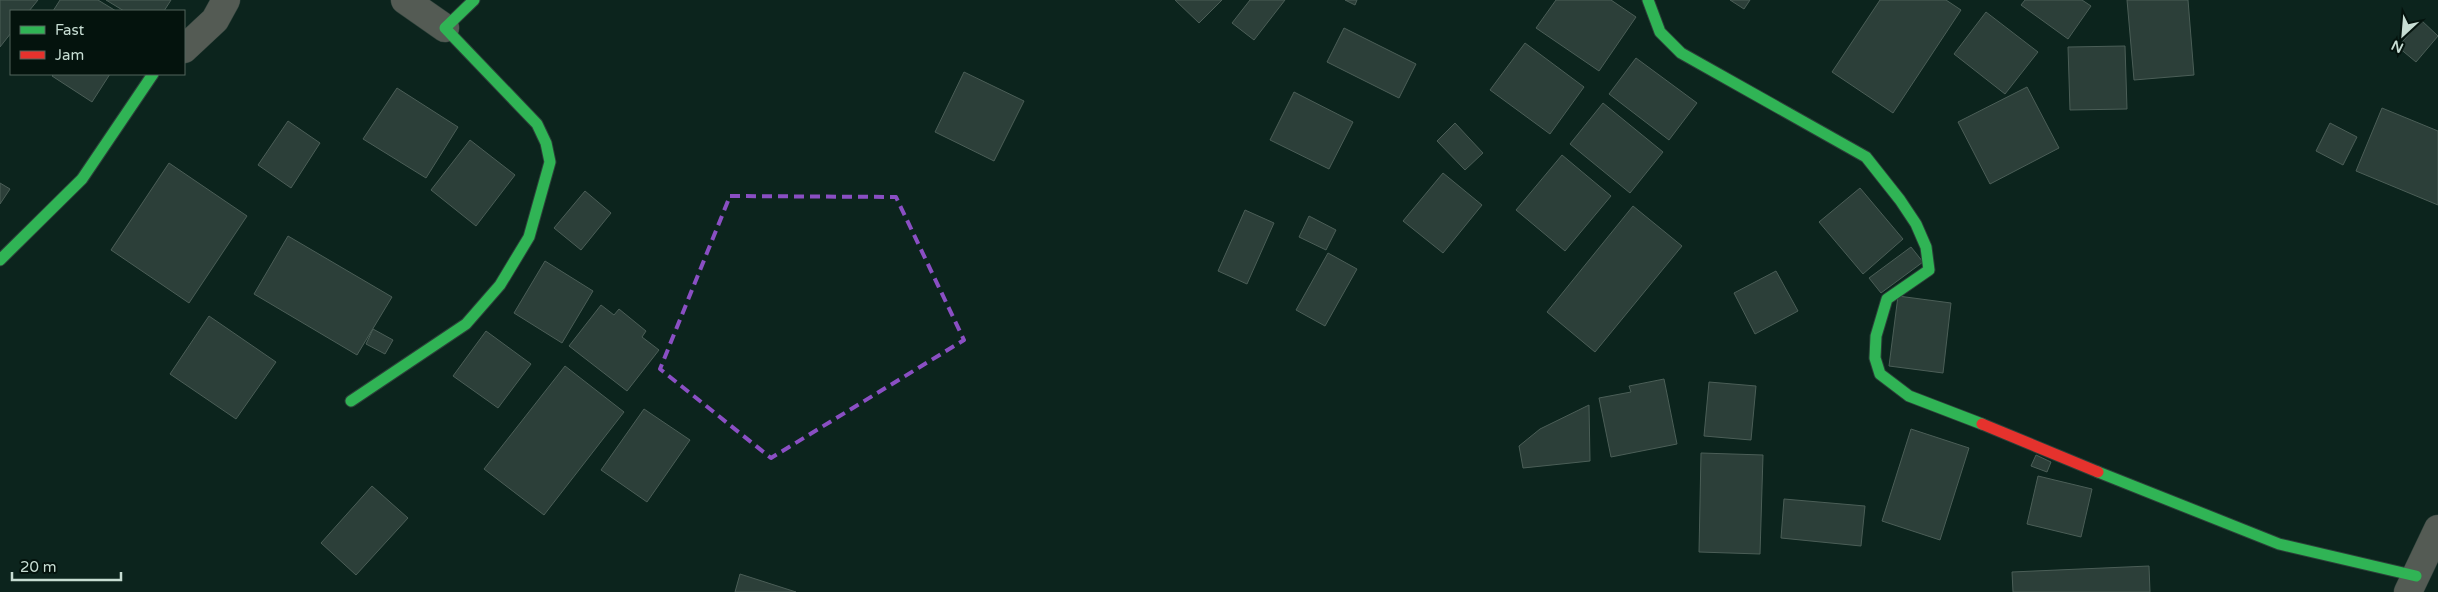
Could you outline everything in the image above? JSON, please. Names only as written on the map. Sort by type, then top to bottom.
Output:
[{"type":"street","points":[[185,47],[215,20],[226,0]]},
{"type":"street","points":[[352,401],[466,324],[500,285],[529,238],[550,162],[546,143],[537,124],[445,28],[405,0]]},
{"type":"street","points":[[445,28],[474,0]]},
{"type":"street","points":[[1648,0],[1660,32],[1681,54],[1866,157],[1889,184],[1915,223],[1926,247],[1929,270],[1886,299],[1876,336],[1875,358],[1880,374],[1908,396],[2006,433],[2147,493],[2279,544],[2412,584],[2438,528]]},
{"type":"street","points":[[0,260],[22,235],[82,178],[115,130],[137,92],[152,75]]},
{"type":"highlighted area","points":[[730,196],[896,197],[964,340],[771,458],[660,369]]},
{"type":"building","points":[[0,0],[38,0],[30,10],[10,10],[10,34],[0,47]]},
{"type":"building","points":[[60,0],[98,0],[114,10],[54,10]]},
{"type":"building","points":[[106,0],[171,0],[165,10],[122,10]]},
{"type":"building","points":[[1175,0],[1222,0],[1199,23]]},
{"type":"building","points":[[1250,0],[1285,0],[1254,40],[1232,23]]},
{"type":"building","points":[[1345,0],[1357,0],[1355,5]]},
{"type":"building","points":[[1556,0],[1611,0],[1636,17],[1599,71],[1536,28]]},
{"type":"building","points":[[1730,0],[1750,0],[1744,9]]},
{"type":"building","points":[[1880,0],[1946,0],[1961,10],[1893,113],[1832,72]]},
{"type":"building","points":[[2025,0],[2082,0],[2091,6],[2068,39],[2021,5]]},
{"type":"building","points":[[2127,0],[2188,0],[2194,75],[2134,80]]},
{"type":"building","points":[[1986,12],[2038,52],[2005,94],[1954,54]]},
{"type":"building","points":[[2421,20],[2438,36],[2416,62],[2398,47]]},
{"type":"building","points":[[1344,28],[1416,64],[1399,98],[1327,62]]},
{"type":"building","points":[[1525,43],[1584,87],[1550,134],[1490,90]]},
{"type":"building","points":[[2125,46],[2127,109],[2070,110],[2068,47]]},
{"type":"building","points":[[1636,58],[1697,103],[1669,140],[1609,94]]},
{"type":"building","points":[[964,72],[1024,101],[994,161],[935,132]]},
{"type":"building","points":[[53,75],[109,75],[92,102]]},
{"type":"building","points":[[2027,87],[2059,148],[1990,184],[1958,122]]},
{"type":"building","points":[[397,88],[458,127],[426,178],[363,139]]},
{"type":"building","points":[[1294,92],[1353,122],[1329,169],[1270,140]]},
{"type":"building","points":[[1603,103],[1663,152],[1630,193],[1570,144]]},
{"type":"building","points":[[2382,108],[2438,131],[2438,205],[2356,171]]},
{"type":"building","points":[[288,121],[320,143],[291,188],[258,165]]},
{"type":"building","points":[[1455,123],[1483,153],[1465,170],[1437,141]]},
{"type":"building","points":[[2330,123],[2357,137],[2343,165],[2316,151]]},
{"type":"building","points":[[470,140],[515,175],[476,226],[431,190]]},
{"type":"building","points":[[1562,155],[1611,196],[1565,251],[1516,210]]},
{"type":"building","points":[[169,163],[247,216],[189,303],[111,250]]},
{"type":"building","points":[[1443,173],[1482,205],[1443,253],[1403,221]]},
{"type":"building","points":[[0,183],[10,189],[0,204]]},
{"type":"building","points":[[1860,188],[1903,239],[1863,274],[1819,222]]},
{"type":"building","points":[[585,191],[611,213],[581,250],[554,228]]},
{"type":"building","points":[[1633,206],[1682,246],[1595,352],[1547,312]]},
{"type":"building","points":[[1245,210],[1274,223],[1247,284],[1218,271]]},
{"type":"building","points":[[1309,216],[1336,230],[1326,250],[1299,237]]},
{"type":"building","points":[[288,236],[392,297],[357,355],[254,294]]},
{"type":"building","points":[[1911,247],[1923,262],[1881,293],[1869,278]]},
{"type":"building","points":[[1328,253],[1357,269],[1325,326],[1296,310]]},
{"type":"building","points":[[545,261],[593,291],[562,343],[514,313]]},
{"type":"building","points":[[1776,271],[1798,311],[1755,334],[1734,293]]},
{"type":"building","points":[[1898,296],[1951,303],[1943,373],[1889,366]]},
{"type":"building","points":[[601,305],[614,315],[619,309],[646,331],[642,337],[659,350],[627,391],[569,346]]},
{"type":"building","points":[[209,316],[276,362],[236,419],[170,374]]},
{"type":"building","points":[[373,329],[393,340],[385,354],[366,344]]},
{"type":"building","points":[[486,331],[531,364],[498,408],[453,376]]},
{"type":"building","points":[[565,366],[624,412],[544,515],[484,469]]},
{"type":"building","points":[[1664,379],[1677,444],[1611,457],[1599,398],[1631,392],[1629,386]]},
{"type":"building","points":[[1709,382],[1756,386],[1751,440],[1704,436]]},
{"type":"building","points":[[1589,405],[1590,461],[1523,468],[1519,446],[1540,429]]},
{"type":"building","points":[[644,409],[690,440],[647,502],[601,470]]},
{"type":"building","points":[[1911,429],[1969,448],[1940,540],[1882,521]]},
{"type":"building","points":[[1701,453],[1763,455],[1760,554],[1699,552]]},
{"type":"building","points":[[2036,455],[2051,462],[2047,472],[2031,466]]},
{"type":"building","points":[[2038,476],[2092,489],[2081,537],[2027,524]]},
{"type":"building","points":[[372,486],[408,518],[356,575],[321,543]]},
{"type":"building","points":[[1784,499],[1865,506],[1861,546],[1781,538]]},
{"type":"building","points":[[2149,566],[2150,592],[2013,592],[2012,572]]},
{"type":"building","points":[[740,574],[796,592],[735,592]]},
{"type":"traffic: fast","points":[[351,401],[466,324],[500,285],[529,237],[550,162],[546,143],[537,124],[445,28],[474,0]]},
{"type":"traffic: fast","points":[[1648,0],[1660,32],[1681,53],[1866,157],[1900,200],[1916,224],[1926,247],[1929,270],[1887,299],[1876,336],[1875,358],[1880,374],[1909,396],[1982,424]]},
{"type":"traffic: fast","points":[[0,260],[82,179],[152,75]]},
{"type":"traffic: fast","points":[[2098,472],[2279,544],[2416,576]]},
{"type":"traffic: jam","points":[[1982,424],[2098,472]]}]
